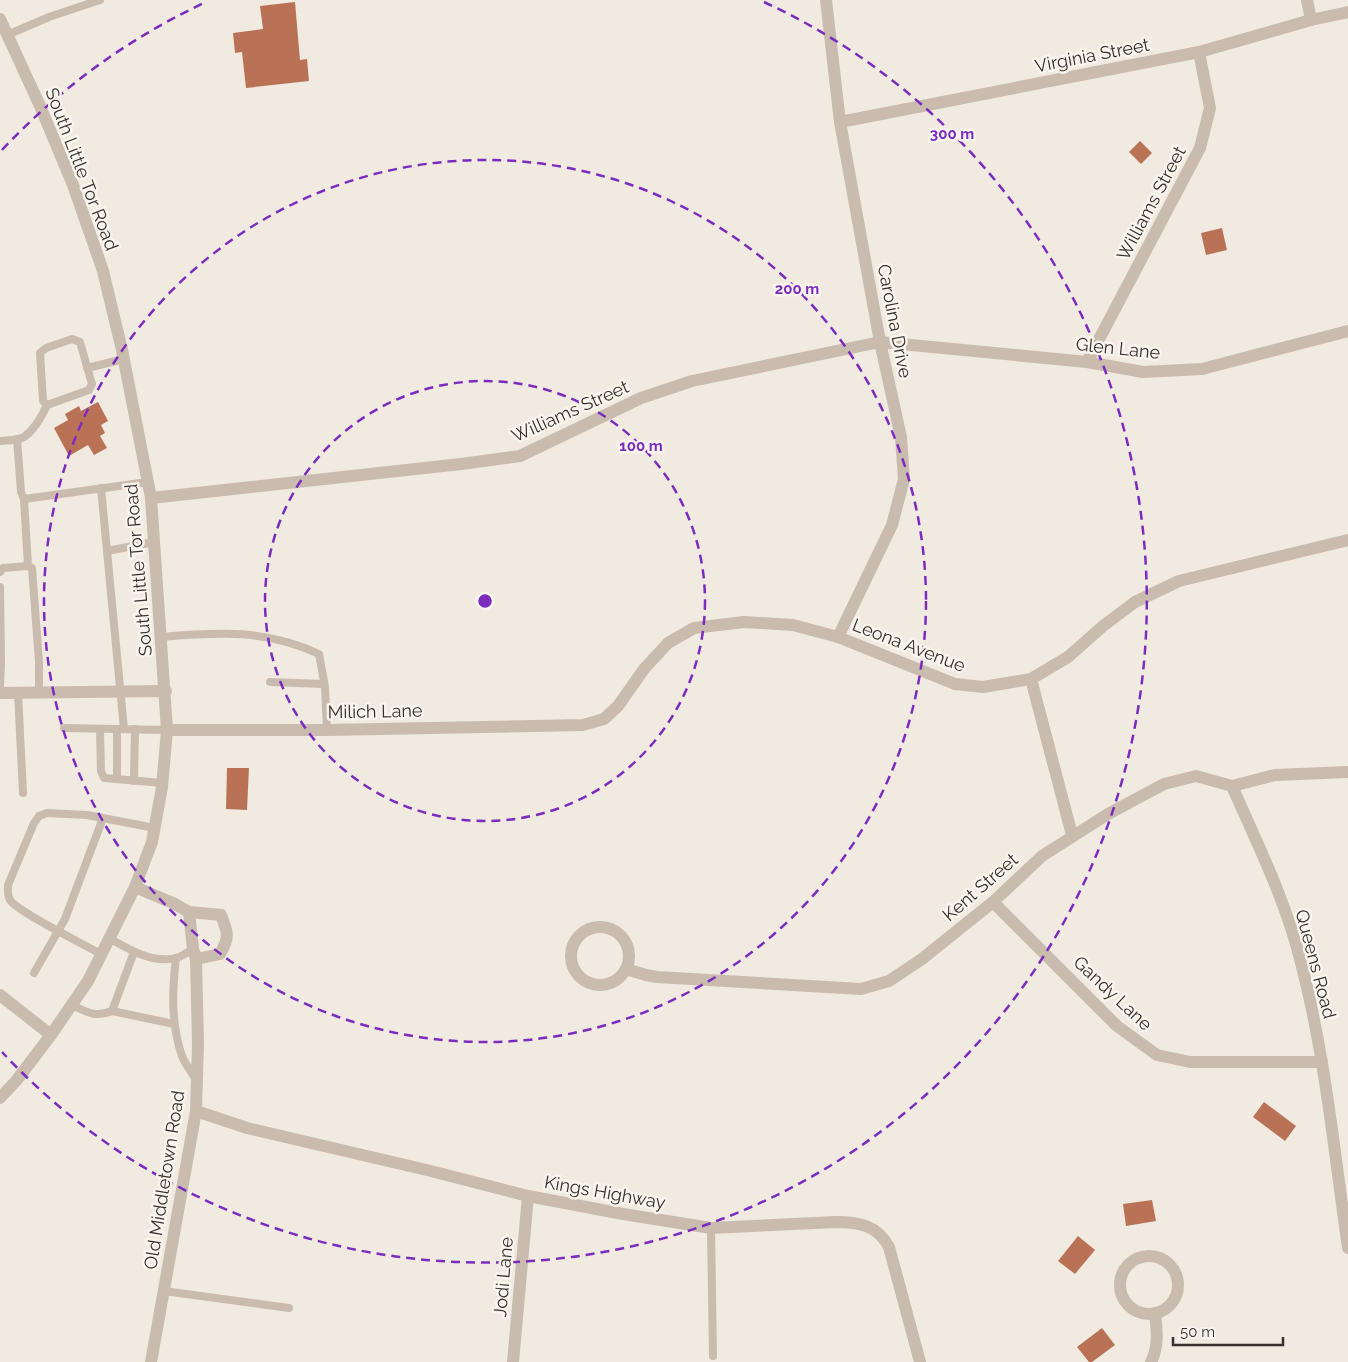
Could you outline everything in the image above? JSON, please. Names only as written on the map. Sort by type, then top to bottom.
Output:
[{"type":"street","name":"Carolina Drive","points":[[826,0],[840,122],[880,342],[901,437],[904,479],[892,525],[838,637]]},
{"type":"street","points":[[1307,0],[1311,20]]},
{"type":"street","name":"Virginia Street","points":[[840,122],[1199,52],[1311,20],[1348,12]]},
{"type":"street","name":"South Little Tor Road","points":[[0,19],[40,106],[73,185],[103,271],[124,359],[152,498],[166,691],[167,730],[163,783],[155,828],[152,842],[135,887],[88,981],[51,1036],[16,1081],[0,1098]]},
{"type":"street","name":"Williams Street","points":[[1087,362],[1200,148],[1210,108],[1199,52]]},
{"type":"street","name":"Glen Lane","points":[[880,342],[1087,362],[1143,372],[1202,369],[1348,331]]},
{"type":"street","name":"Williams Street","points":[[152,498],[520,456],[641,398],[692,381],[880,342]]},
{"type":"street","name":"Leona Avenue","points":[[583,725],[604,719],[618,706],[644,669],[668,643],[694,628],[744,622],[793,625],[838,637],[954,684],[983,687],[1031,679],[1068,657],[1103,626],[1135,602],[1179,581],[1348,540]]},
{"type":"street","points":[[1031,679],[1072,836]]},
{"type":"street","points":[[0,693],[166,691]]},
{"type":"street","name":"Milich Lane","points":[[167,730],[327,730],[583,725]]},
{"type":"street","name":"Kent Street","points":[[626,969],[657,976],[861,989],[889,981],[922,960],[993,902],[1042,856],[1072,836],[1164,784],[1196,776],[1232,786],[1275,775],[1348,772]]},
{"type":"street","name":"Queens Road","points":[[1232,786],[1278,893],[1300,958],[1322,1062],[1348,1248]]},
{"type":"street","points":[[135,887],[189,912],[221,915],[228,932],[228,941],[220,954],[194,954]]},
{"type":"street","name":"Gandy Lane","points":[[993,902],[1118,1026],[1157,1055],[1190,1062],[1322,1062]]},
{"type":"street","name":"Old Middletown Road","points":[[151,1362],[196,1111],[194,954],[189,912]]},
{"type":"street","points":[[604,927],[614,930],[622,937],[628,950],[629,960],[626,969],[616,981],[596,985],[586,982],[579,976],[572,964],[573,944],[582,933],[592,928],[604,927]]},
{"type":"street","points":[[0,995],[51,1036]]},
{"type":"street","name":"Kings Highway","points":[[196,1111],[247,1128],[528,1196],[622,1214],[710,1228],[845,1222],[860,1224],[883,1236],[891,1252],[920,1362]]},
{"type":"street","name":"Jodi Lane","points":[[513,1362],[528,1196]]},
{"type":"street","points":[[1141,1257],[1153,1257],[1163,1260],[1171,1266],[1177,1279],[1178,1289],[1172,1303],[1164,1310],[1155,1314],[1135,1311],[1125,1302],[1121,1293],[1120,1283],[1124,1269],[1131,1262],[1141,1257]]},
{"type":"street","points":[[1150,1362],[1156,1348],[1155,1314]]},
{"type":"lane","points":[[7,35],[49,17],[100,0]]},
{"type":"lane","points":[[0,441],[17,439],[24,436],[42,417],[47,405],[89,390],[92,384],[80,342],[72,339],[46,348],[40,353],[44,401],[47,405]]},
{"type":"lane","points":[[88,368],[124,359]]},
{"type":"lane","points":[[17,439],[21,492],[24,499],[28,566]]},
{"type":"lane","points":[[24,499],[148,482]]},
{"type":"lane","points":[[101,488],[121,692],[117,779]]},
{"type":"lane","points":[[108,551],[154,542]]},
{"type":"lane","points":[[0,572],[3,568],[28,566],[32,568],[39,662],[38,692]]},
{"type":"lane","points":[[0,587],[0,686]]},
{"type":"lane","points":[[161,637],[209,633],[258,634],[303,647],[319,654],[324,684],[327,730]]},
{"type":"lane","points":[[270,682],[324,684]]},
{"type":"lane","points":[[18,693],[23,793]]},
{"type":"lane","points":[[64,728],[167,730]]},
{"type":"lane","points":[[100,729],[102,775],[104,778],[163,783]]},
{"type":"lane","points":[[134,781],[135,729]]},
{"type":"lane","points":[[101,954],[11,901],[8,894],[8,885],[34,823],[39,816],[47,813],[87,815],[155,828]]},
{"type":"lane","points":[[34,973],[64,919],[103,818]]},
{"type":"lane","points":[[109,938],[134,952],[158,959],[194,954]]},
{"type":"lane","points":[[112,1011],[134,952]]},
{"type":"lane","points":[[176,958],[173,987],[174,1024],[183,1058],[197,1082]]},
{"type":"lane","points":[[72,1004],[92,1015],[105,1014],[112,1011],[174,1024]]},
{"type":"lane","points":[[710,1228],[712,1356]]},
{"type":"lane","points":[[164,1291],[289,1308]]},
{"type":"building","points":[[295,2],[300,60],[307,59],[309,81],[246,88],[242,52],[235,53],[233,33],[263,29],[260,6]]},
{"type":"building","points":[[1140,141],[1152,153],[1141,164],[1129,152]]},
{"type":"building","points":[[1222,228],[1227,250],[1206,255],[1201,233]]},
{"type":"building","points":[[98,402],[108,421],[101,425],[105,433],[100,436],[107,448],[94,455],[88,445],[69,456],[54,428],[68,420],[65,414],[79,406],[81,411]]},
{"type":"building","points":[[227,768],[249,768],[247,810],[226,809]]},
{"type":"building","points":[[1264,1102],[1296,1126],[1285,1141],[1253,1117]]},
{"type":"building","points":[[1152,1200],[1156,1221],[1126,1226],[1123,1204]]},
{"type":"building","points":[[1078,1236],[1095,1250],[1075,1274],[1058,1261]]},
{"type":"building","points":[[1102,1328],[1115,1345],[1092,1362],[1089,1362],[1077,1347]]}]
